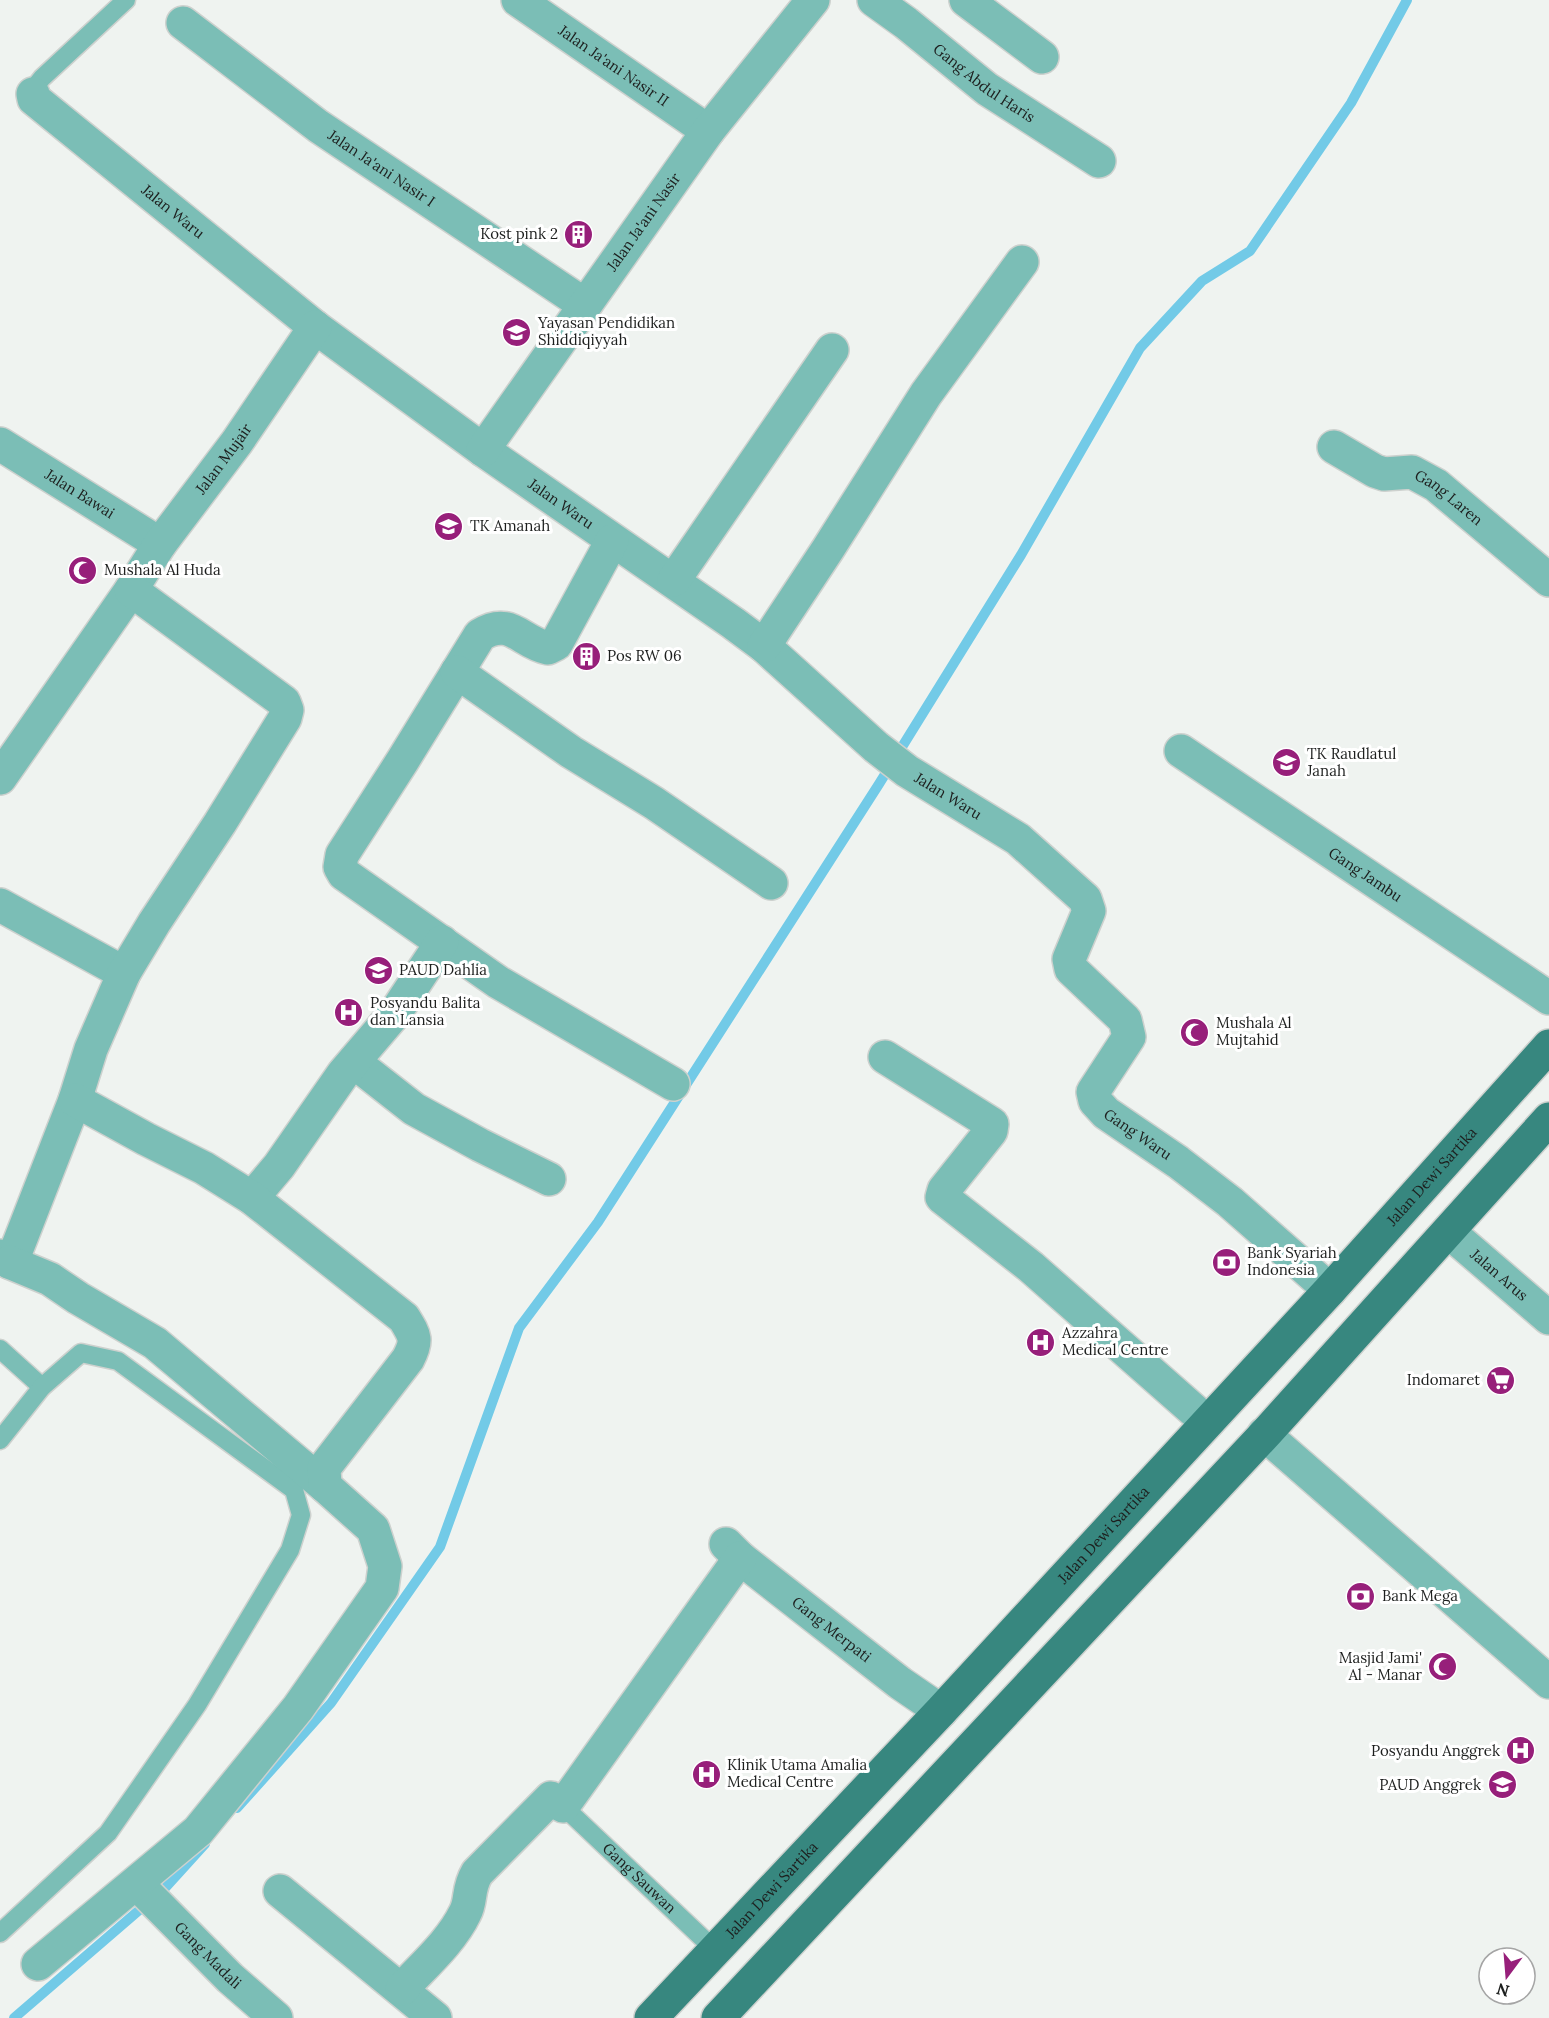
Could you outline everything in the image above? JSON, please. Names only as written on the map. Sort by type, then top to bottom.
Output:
[{"type":"main road","name":"Jalan Dewi Sartika","points":[[651,2018],[941,1711],[1330,1290],[1549,1046]]},
{"type":"main road","points":[[718,2018],[1264,1434],[1549,1119]]},
{"type":"street","name":"Jalan Ja'ani Nasir II","points":[[518,0],[708,132]]},
{"type":"street","name":"Jalan Ja'ani Nasir","points":[[483,450],[708,132],[813,0]]},
{"type":"street","name":"Gang Abdul Haris","points":[[874,0],[987,89],[1099,161]]},
{"type":"street","points":[[966,0],[1042,57]]},
{"type":"street","name":"Jalan Ja'ani Nasir I","points":[[183,23],[318,126],[585,305]]},
{"type":"street","name":"Jalan Waru","points":[[33,94],[34,99],[315,327],[483,450],[612,540],[674,580],[764,646],[876,747],[907,771],[1018,839],[1085,899],[1089,911]]},
{"type":"street","points":[[764,646],[926,394],[1022,262]]},
{"type":"street","name":"Jalan Mujair","points":[[0,778],[160,544],[237,442],[315,327]]},
{"type":"street","points":[[674,580],[832,350]]},
{"type":"street","name":"Jalan Bawai","points":[[0,444],[160,544]]},
{"type":"street","name":"Gang Laren","points":[[1334,447],[1384,474],[1407,471],[1417,473],[1436,485],[1549,580]]},
{"type":"street","points":[[612,540],[556,644],[548,648],[539,646],[509,628],[492,627],[480,635],[342,855],[340,867],[344,874],[498,982],[673,1084]]},
{"type":"street","points":[[4,1259],[16,1251],[75,1100],[91,1049],[124,973],[285,718],[284,702],[130,590]]},
{"type":"street","points":[[457,672],[571,752],[654,803],[771,883]]},
{"type":"street","name":"Gang Jambu","points":[[1181,751],[1549,998]]},
{"type":"street","points":[[0,905],[124,973]]},
{"type":"street","name":"Gang Waru","points":[[1089,911],[1069,959],[1071,969],[1125,1020],[1129,1037],[1093,1092],[1095,1101],[1106,1113],[1178,1162],[1230,1202],[1330,1290]]},
{"type":"street","points":[[252,1198],[279,1166],[354,1062],[395,1013],[442,942]]},
{"type":"street","points":[[885,1057],[992,1124],[991,1131],[944,1190],[942,1197],[1031,1267],[1207,1422]]},
{"type":"street","points":[[354,1062],[414,1109],[549,1179]]},
{"type":"street","points":[[75,1100],[146,1140],[204,1168],[252,1198],[404,1318],[414,1333],[414,1348],[408,1359],[324,1468],[325,1486]]},
{"type":"street","name":"Jalan Arus","points":[[1449,1232],[1549,1318]]},
{"type":"street","points":[[4,1259],[50,1279],[155,1342],[373,1529],[386,1566],[382,1588],[298,1708],[198,1831],[38,1964]]},
{"type":"street","points":[[1264,1434],[1549,1682]]},
{"type":"street","name":"Gang Merpati","points":[[563,1806],[733,1551],[900,1683],[941,1711]]},
{"type":"street","points":[[402,1989],[453,1934],[466,1912],[471,1884],[477,1873],[552,1798],[563,1806]]},
{"type":"street","points":[[280,1891],[435,2018]]},
{"type":"street","name":"Gang Madali","points":[[149,1896],[230,1978],[276,2018]]},
{"type":"lane","points":[[33,94],[34,88],[42,78],[126,0]]},
{"type":"lane","points":[[0,1349],[42,1387]]},
{"type":"lane","points":[[0,1440],[42,1387],[81,1353],[118,1361],[294,1490],[301,1515],[290,1550],[202,1695],[108,1833],[0,1933]]},
{"type":"lane","name":"Gang Sauwan","points":[[563,1806],[715,1950]]},
{"type":"waterway","points":[[237,1808],[331,1703],[440,1547],[519,1328],[598,1222],[879,784],[1021,555],[1140,348],[1202,281],[1250,251],[1351,103],[1407,0]]},
{"type":"waterway","points":[[14,2018],[166,1887],[205,1844]]},
{"type":"place","name":"Kost pink 2","points":[[579,234]]},
{"type":"place","name":"Yayasan Pendidikan Shiddiqiyyah","points":[[517,332]]},
{"type":"place","name":"TK Amanah","points":[[449,526]]},
{"type":"place","name":"Mushala Al Huda","points":[[83,570]]},
{"type":"place","name":"Pos RW 06","points":[[586,656]]},
{"type":"place","name":"TK Raudlatul Janah","points":[[1286,763]]},
{"type":"place","name":"PAUD Dahlia","points":[[378,970]]},
{"type":"place","name":"Posyandu Balita dan Lansia","points":[[349,1012]]},
{"type":"place","name":"Mushala Al Mujtahid","points":[[1195,1032]]},
{"type":"place","name":"Bank Syariah Indonesia","points":[[1226,1262]]},
{"type":"place","name":"Azzahra Medical Centre","points":[[1041,1342]]},
{"type":"place","name":"Indomaret","points":[[1501,1380]]},
{"type":"place","name":"Bank Mega","points":[[1361,1596]]},
{"type":"place","name":"Masjid Jami' Al - Manar","points":[[1443,1667]]},
{"type":"place","name":"Posyandu Anggrek","points":[[1521,1751]]},
{"type":"place","name":"Klinik Utama Amalia Medical Centre","points":[[706,1774]]},
{"type":"place","name":"PAUD Anggrek","points":[[1502,1785]]}]
